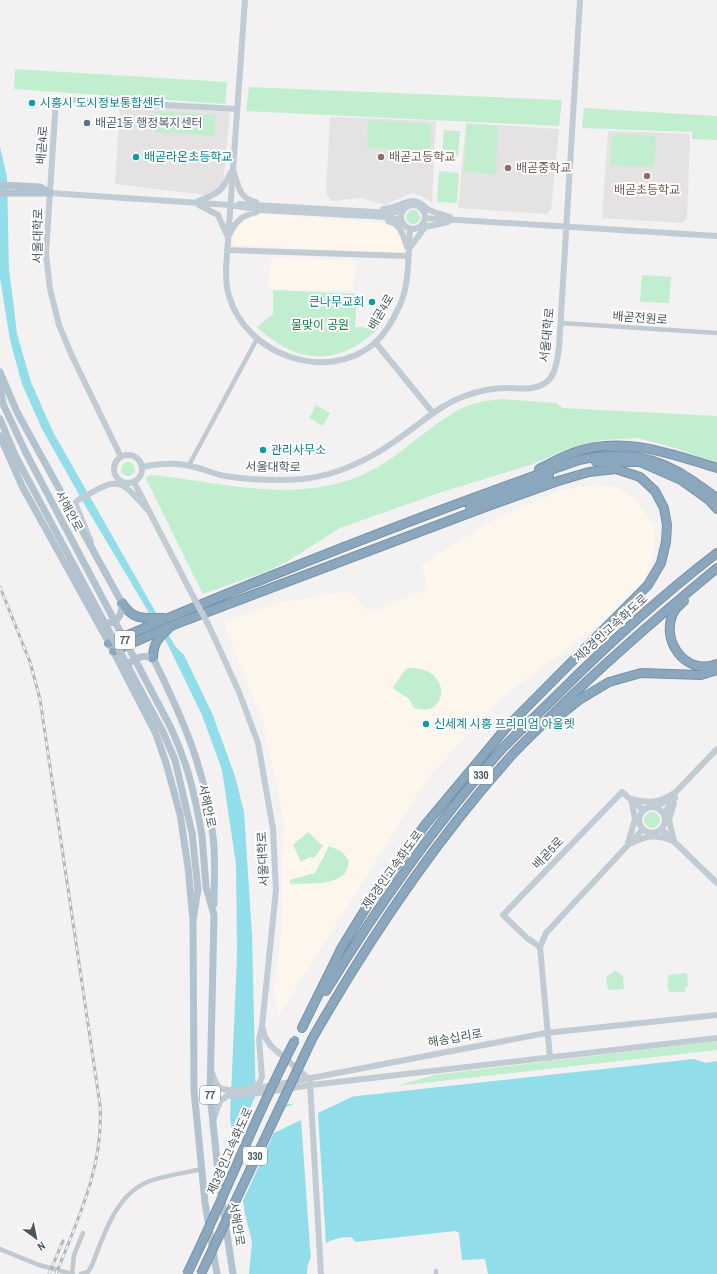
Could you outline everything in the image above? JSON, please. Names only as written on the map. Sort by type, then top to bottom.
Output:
[{"type":"highway","points":[[490,492],[573,453],[600,446],[624,445],[649,448],[717,468]]},
{"type":"highway","points":[[114,651],[153,633],[170,622],[176,614],[490,492],[579,460],[602,455],[627,455],[653,460],[684,474],[717,500]]},
{"type":"highway","points":[[410,535],[477,504],[547,477],[581,464],[603,461],[640,462],[681,480],[709,500],[717,509]]},
{"type":"highway","points":[[122,603],[135,617],[181,622],[558,480],[589,472],[616,469],[640,478],[655,491],[664,508],[666,542],[660,563],[648,585],[506,728],[425,825],[369,903],[342,947],[302,1028]]},
{"type":"highway","name":"제3경인고속화도로","points":[[187,1274],[234,1174],[275,1077],[302,1028],[392,888],[442,821],[502,750],[590,662],[685,578],[717,552]]},
{"type":"highway","points":[[717,568],[675,610],[669,634],[676,653],[685,660],[699,666],[712,666],[717,664]]},
{"type":"highway","name":"제3경인고속화도로","points":[[201,1274],[312,1038],[348,975],[450,828],[512,756],[603,665],[638,633],[717,568]]},
{"type":"highway","points":[[110,643],[153,633]]},
{"type":"highway","points":[[153,633],[153,658]]},
{"type":"highway","points":[[512,756],[579,700],[609,682],[641,673],[701,674],[717,670]]},
{"type":"main road","name":"배곧4로","points":[[245,0],[226,269],[229,296],[243,324],[257,338],[277,353],[290,358],[314,362],[340,359],[375,342],[385,331],[400,306],[404,293],[410,229]]},
{"type":"main road","name":"서울대학로","points":[[142,468],[169,463],[189,465],[224,476],[239,478],[277,480],[317,476],[351,466],[375,454],[400,438],[433,412],[465,396],[507,388],[527,389],[544,384],[549,380],[556,364],[561,323],[580,0]]},
{"type":"main road","name":"배곧4로","points":[[50,193],[56,99],[237,109]]},
{"type":"main road","points":[[194,202],[218,193],[223,189],[233,168]]},
{"type":"main road","points":[[233,168],[239,188],[244,196],[249,200],[267,208]]},
{"type":"main road","points":[[0,185],[18,190]]},
{"type":"main road","points":[[0,193],[40,187],[50,193],[363,213],[392,213],[403,210],[410,205],[418,206],[424,212],[425,218],[421,227],[410,229],[401,222],[392,218],[363,213]]},
{"type":"main road","name":"서울대학로","points":[[50,193],[46,254],[50,289],[59,325],[85,386],[121,457]]},
{"type":"main road","points":[[363,213],[396,207],[414,201],[419,202],[429,210],[457,220]]},
{"type":"main road","points":[[194,202],[218,215],[228,238]]},
{"type":"main road","points":[[228,238],[233,226],[240,218],[267,208]]},
{"type":"main road","points":[[401,222],[400,216],[403,210]]},
{"type":"main road","points":[[363,213],[397,225],[408,253]]},
{"type":"main road","points":[[425,218],[566,228],[717,236]]},
{"type":"main road","points":[[408,253],[419,233],[425,227],[457,220]]},
{"type":"main road","points":[[227,250],[408,253]]},
{"type":"main road","points":[[375,342],[433,412]]},
{"type":"main road","points":[[0,372],[16,412],[122,603],[121,614],[117,620],[102,623],[96,618]]},
{"type":"main road","name":"서해안로","points":[[0,385],[3,404],[26,453],[173,732],[184,756],[194,794],[202,836],[206,887],[214,915],[210,1094],[219,1181],[233,1274]]},
{"type":"main road","name":"서해안로","points":[[0,419],[16,456],[164,732],[175,760],[192,833],[198,889],[193,920],[194,1090],[206,1214],[217,1274]]},
{"type":"main road","points":[[0,436],[22,486],[110,643],[156,734],[166,763],[180,814],[188,867],[193,920]]},
{"type":"main road","points":[[98,559],[83,520],[75,507],[77,500],[110,480],[124,484],[134,482],[140,476],[142,468],[136,458],[128,455],[121,457],[114,465],[113,470],[115,476],[120,482]]},
{"type":"main road","points":[[106,482],[125,487],[148,510]]},
{"type":"main road","name":"서울대학로","points":[[134,482],[210,628],[239,692],[258,743],[273,829],[276,890],[262,1026],[265,1037],[271,1046],[310,1082]]},
{"type":"main road","points":[[126,673],[127,667],[139,657],[146,655],[153,658],[181,716],[195,751],[207,792],[214,838],[214,915]]},
{"type":"main road","points":[[664,815],[668,806],[678,793],[717,749]]},
{"type":"main road","points":[[643,829],[639,817],[643,810],[665,803],[678,793],[717,754]]},
{"type":"main road","name":"배곧5로","points":[[540,947],[527,938],[503,915],[622,792],[631,799]]},
{"type":"main road","points":[[631,799],[644,802],[655,802],[678,793]]},
{"type":"main road","points":[[674,842],[669,820],[671,808],[678,793]]},
{"type":"main road","points":[[631,799],[643,810]]},
{"type":"main road","points":[[627,846],[636,819],[631,799]]},
{"type":"main road","points":[[643,829],[651,832],[661,829],[665,823],[662,810],[655,807]]},
{"type":"main road","points":[[550,1058],[546,1033],[540,947],[546,933],[643,829]]},
{"type":"main road","points":[[661,829],[717,883]]},
{"type":"main road","points":[[627,846],[649,836],[661,837],[674,842]]},
{"type":"main road","name":"해송십리로","points":[[212,1122],[220,1101],[227,1096],[260,1093],[421,1056],[546,1033],[717,1014]]},
{"type":"main road","points":[[251,1089],[260,1082],[262,1076],[259,1038],[262,1026]]},
{"type":"main road","name":"해송십리로","points":[[210,1068],[220,1087],[225,1090],[251,1089],[550,1058],[717,1038]]},
{"type":"main road","points":[[310,1082],[321,1274]]},
{"type":"street","name":"배곧전원로","points":[[561,323],[717,333]]},
{"type":"street","points":[[189,465],[257,338]]},
{"type":"street","points":[[81,1274],[88,1272],[115,1212],[132,1191],[150,1181],[202,1169]]},
{"type":"street","points":[[0,1250],[39,1266],[71,1274],[74,1255],[83,1233]]},
{"type":"shaded area","points":[[120,105],[230,112],[223,184],[211,194],[206,195],[115,184]]},
{"type":"shaded area","name":"배곧고등학교","points":[[330,117],[436,121],[432,202],[412,193],[385,205],[361,198],[332,201],[326,194]]},
{"type":"shaded area","name":"배곧중학교","points":[[466,123],[559,129],[551,210],[546,214],[458,208]]},
{"type":"shaded area","name":"배곧초등학교","points":[[608,131],[690,134],[687,219],[682,223],[602,218]]},
{"type":"shaded area","points":[[247,212],[394,224],[404,238],[404,254],[233,245],[234,220]]},
{"type":"shaded area","points":[[271,258],[356,261],[353,291],[268,289]]},
{"type":"shaded area","points":[[596,485],[617,487],[636,500],[655,527],[652,560],[639,589],[616,613],[502,697],[427,779],[278,1017],[275,990],[283,912],[284,820],[263,723],[223,622],[279,603],[349,591],[370,613],[428,589],[421,565],[493,520],[561,490]]},
{"type":"green space","points":[[15,69],[227,82],[225,104],[14,89]]},
{"type":"green space","points":[[249,87],[562,100],[559,126],[246,111]]},
{"type":"green space","points":[[584,108],[717,116],[717,140],[692,139],[692,132],[582,128]]},
{"type":"green space","points":[[156,111],[216,115],[214,136],[155,132]]},
{"type":"green space","points":[[368,120],[431,124],[430,152],[367,148]]},
{"type":"green space","points":[[467,124],[498,126],[496,174],[464,172]]},
{"type":"green space","points":[[444,130],[460,131],[458,156],[442,155]]},
{"type":"green space","points":[[612,134],[656,136],[654,167],[610,165]]},
{"type":"green space","points":[[439,171],[459,173],[457,203],[437,202]]},
{"type":"green space","points":[[413,210],[418,212],[420,217],[418,222],[413,224],[408,222],[406,217],[408,212]]},
{"type":"green space","points":[[642,275],[671,277],[669,303],[640,302]]},
{"type":"green space","name":"물맞이 공원","points":[[273,290],[357,294],[355,327],[379,328],[364,341],[349,350],[333,355],[318,356],[303,354],[287,349],[272,340],[257,327],[273,314]]},
{"type":"green space","points":[[503,399],[556,403],[563,408],[717,416],[717,463],[675,448],[637,438],[602,440],[568,449],[533,464],[439,493],[340,528],[288,561],[268,571],[203,594],[146,479],[148,476],[153,475],[237,487],[265,489],[293,490],[320,487],[347,480],[374,469],[386,462],[441,421],[465,407]]},
{"type":"green space","points":[[316,405],[330,413],[323,426],[309,418]]},
{"type":"green space","points":[[128,462],[133,464],[135,469],[133,474],[128,476],[123,474],[121,469],[123,464]]},
{"type":"green space","points":[[410,668],[424,670],[433,675],[439,683],[441,692],[440,700],[434,706],[426,709],[414,708],[408,698],[395,690],[393,687],[405,670]]},
{"type":"green space","points":[[649,812],[655,812],[660,817],[658,826],[655,828],[649,828],[644,823],[644,817]]},
{"type":"green space","points":[[308,832],[323,846],[314,858],[310,857],[301,862],[293,845]]},
{"type":"green space","points":[[329,846],[341,851],[348,859],[347,868],[343,875],[327,882],[290,884],[290,880],[315,873]]},
{"type":"green space","points":[[615,971],[623,976],[624,989],[608,990],[606,977]]},
{"type":"green space","points":[[687,973],[688,987],[685,987],[685,992],[670,992],[668,990],[668,975]]},
{"type":"green space","points":[[717,1041],[717,1050],[396,1086],[434,1075]]},
{"type":"water","points":[[0,147],[7,177],[9,270],[17,334],[31,382],[53,432],[175,646],[184,655],[212,713],[235,776],[244,812],[252,935],[256,1108],[300,1104],[304,1112],[311,1117],[321,1100],[694,1059],[706,1063],[717,1061],[717,1274],[488,1274],[485,1259],[462,1260],[459,1233],[455,1231],[356,1242],[351,1237],[334,1239],[320,1246],[315,1252],[308,1266],[307,1274],[249,1274],[252,1242],[245,1214],[230,1118],[237,956],[236,864],[222,770],[202,715],[167,643],[86,507],[42,429],[22,384],[10,340],[0,278]]},
{"type":"pier","points":[[257,1093],[258,1106],[287,1104],[286,1107],[298,1102],[305,1106],[306,1113],[311,1115],[318,1099],[358,1094],[318,1113],[326,1244],[318,1250],[311,1261],[301,1120],[274,1133],[242,1203],[230,1132],[241,1127]]},
{"type":"railway","points":[[0,587],[30,662],[40,699],[100,1105],[100,1128],[94,1171],[81,1212],[56,1274]]},
{"type":"railway","points":[[49,1274],[63,1241]]},
{"type":"place","name":"시흥시 도시정보통합센터","points":[[32,103]]},
{"type":"place","name":"배곧1동 행정복지센터","points":[[87,123]]},
{"type":"place","name":"배곧라온초등학교","points":[[136,157]]},
{"type":"place","name":"배곧고등학교","points":[[381,157]]},
{"type":"place","name":"배곧중학교","points":[[508,168]]},
{"type":"place","name":"배곧초등학교","points":[[647,176]]},
{"type":"place","name":"큰나무교회","points":[[372,302]]},
{"type":"place","name":"관리사무소","points":[[263,450]]},
{"type":"place","name":"신세계 시흥 프리미엄 아울렛","points":[[426,724]]}]
